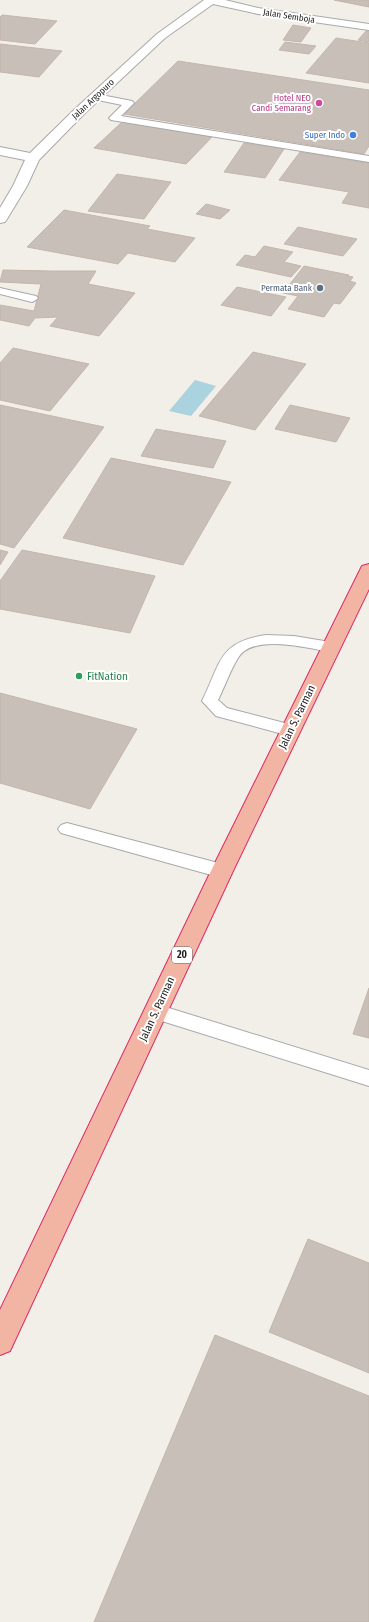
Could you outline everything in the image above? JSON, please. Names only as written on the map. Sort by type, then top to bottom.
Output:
[{"type":"highway","name":"Jalan S. Parman","points":[[0,1341],[222,871],[369,570]]},
{"type":"street","name":"Jalan Semboja","points":[[211,0],[258,11],[369,28]]},
{"type":"street","name":"Jalan Argopuro","points":[[0,219],[20,186],[33,158],[161,36],[211,0]]},
{"type":"street","points":[[0,151],[33,158]]},
{"type":"lane","points":[[96,97],[129,104],[114,118],[369,159]]},
{"type":"lane","points":[[0,291],[32,298]]},
{"type":"lane","points":[[290,730],[222,712],[210,701],[233,654],[244,644],[272,639],[332,647]]},
{"type":"lane","points":[[67,829],[222,871]]},
{"type":"lane","points":[[156,1012],[369,1078]]},
{"type":"water","points":[[195,380],[216,386],[191,416],[169,411]]},
{"type":"building","points":[[334,0],[369,0],[369,7]]},
{"type":"building","points":[[2,15],[57,21],[35,44],[0,40],[0,17]]},
{"type":"building","points":[[293,25],[311,28],[301,42],[283,40]]},
{"type":"building","points":[[366,31],[369,31],[369,42],[358,40]]},
{"type":"building","points":[[336,38],[369,43],[369,83],[306,73]]},
{"type":"building","points":[[285,42],[316,46],[309,54],[279,50]]},
{"type":"building","points":[[0,44],[62,51],[39,77],[0,72]]},
{"type":"building","points":[[178,61],[369,90],[369,146],[364,154],[124,114]]},
{"type":"building","points":[[123,121],[213,136],[186,164],[94,148]]},
{"type":"building","points":[[244,143],[284,149],[265,178],[224,172]]},
{"type":"building","points":[[300,152],[369,163],[369,208],[342,203],[349,192],[279,180]]},
{"type":"building","points":[[117,174],[171,182],[144,219],[88,211]]},
{"type":"building","points":[[206,204],[230,210],[220,219],[196,214]]},
{"type":"building","points":[[64,210],[150,226],[147,229],[195,238],[175,262],[128,253],[118,264],[27,247]]},
{"type":"building","points":[[298,227],[357,239],[343,256],[284,244]]},
{"type":"building","points":[[264,246],[293,252],[284,262],[301,266],[291,277],[236,265],[245,255],[255,257]]},
{"type":"building","name":"Permata Bank","points":[[304,266],[349,275],[348,276],[353,277],[350,281],[356,283],[340,304],[334,303],[324,317],[288,309],[298,296],[283,293]]},
{"type":"building","points":[[3,270],[96,271],[88,284],[135,293],[99,336],[50,326],[58,317],[35,318],[29,326],[0,320],[0,305],[34,311],[41,284],[0,282]]},
{"type":"building","points":[[237,287],[286,297],[271,316],[221,305]]},
{"type":"building","points":[[13,348],[89,364],[50,411],[0,400],[0,363]]},
{"type":"building","points":[[253,352],[306,364],[255,430],[199,416]]},
{"type":"building","points":[[0,405],[104,427],[14,548],[0,544]]},
{"type":"building","points":[[290,405],[350,418],[336,442],[275,429]]},
{"type":"building","points":[[156,429],[226,441],[213,468],[141,456]]},
{"type":"building","points":[[111,458],[231,482],[183,565],[63,538]]},
{"type":"building","points":[[0,550],[8,552],[0,565]]},
{"type":"building","points":[[22,550],[155,576],[130,633],[0,609],[0,581]]},
{"type":"building","points":[[0,693],[137,729],[90,809],[0,783]]},
{"type":"building","points":[[369,988],[369,1038],[353,1034]]},
{"type":"building","points":[[308,1239],[369,1263],[369,1373],[269,1332]]},
{"type":"building","points":[[215,1335],[369,1396],[369,1622],[94,1622]]},
{"type":"place","name":"Hotel NEO Candi Semarang","points":[[319,103]]},
{"type":"place","name":"Super Indo","points":[[353,135]]},
{"type":"place","name":"Permata Bank","points":[[320,288]]},
{"type":"place","name":"FitNation","points":[[79,676]]}]
